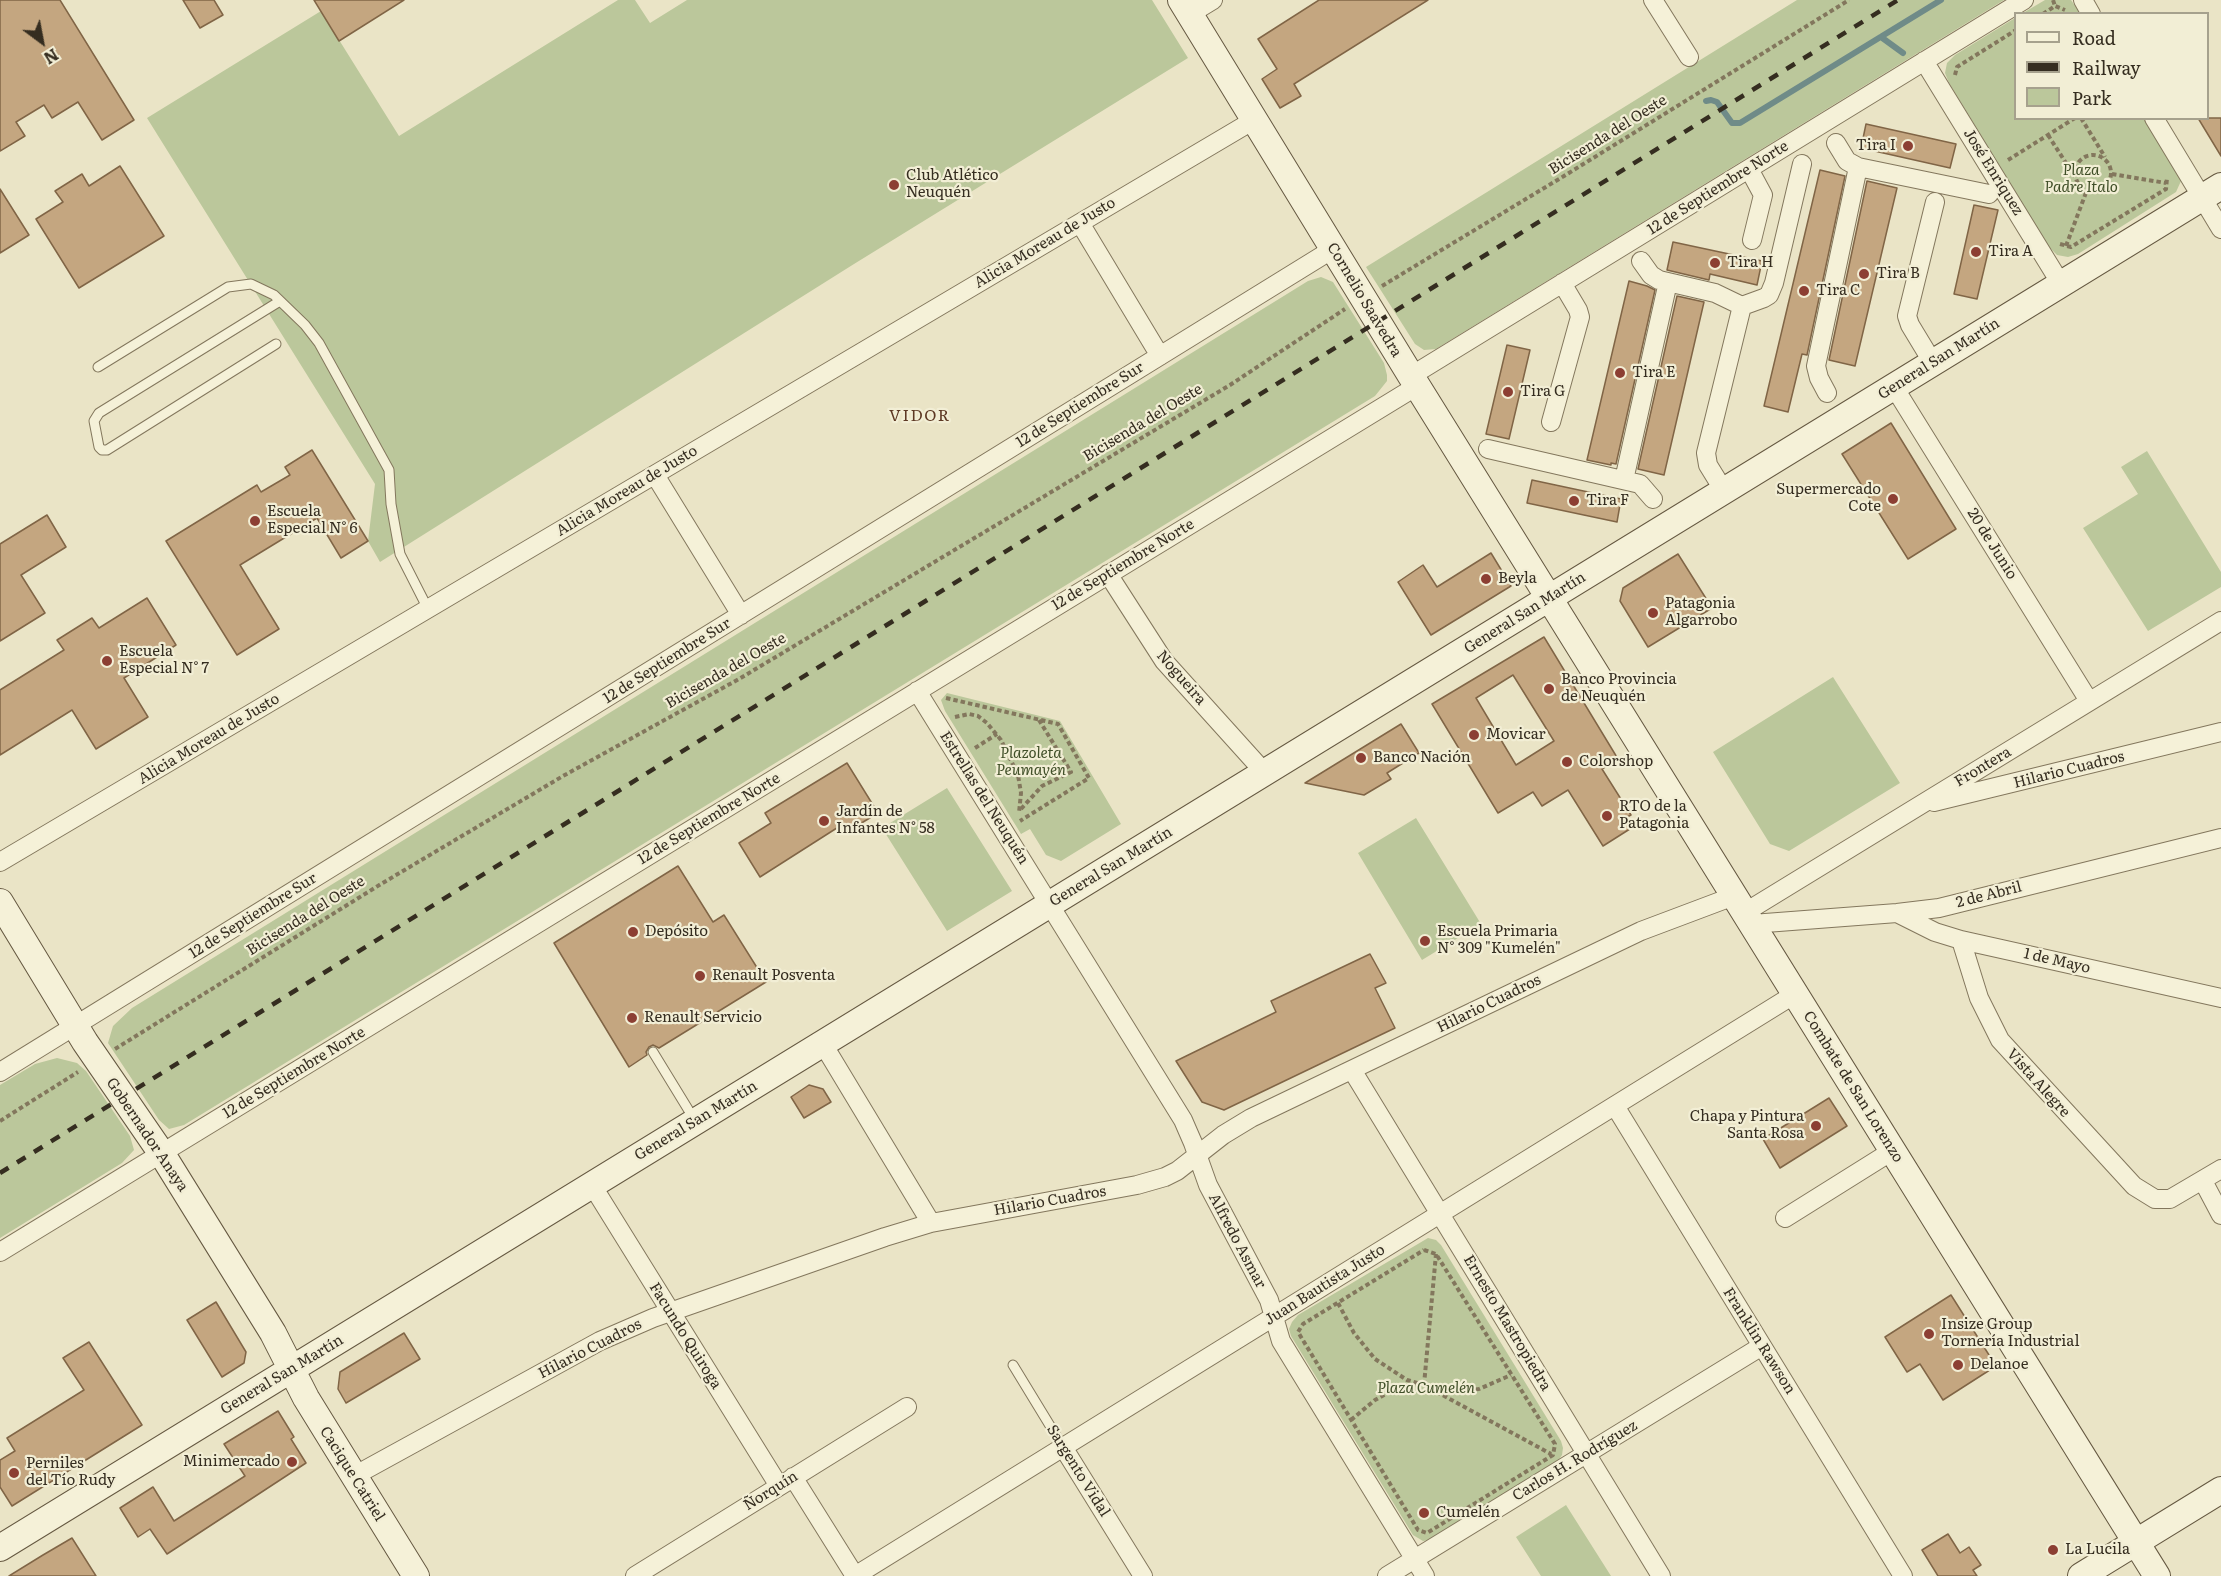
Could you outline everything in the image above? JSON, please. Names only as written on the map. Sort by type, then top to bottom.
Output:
[{"type":"main road","name":"Cornelio Saavedra","points":[[1185,7],[1549,598]]},
{"type":"main road","name":"General San Martín","points":[[0,1548],[2212,191]]},
{"type":"main road","name":"Combate de San Lorenzo","points":[[1549,598],[2157,1576]]},
{"type":"main road","name":"Gobernador Anaya","points":[[0,902],[75,1026],[162,1154],[273,1333],[291,1370]]},
{"type":"main road","name":"Cacique Catriel","points":[[291,1370],[416,1576]]},
{"type":"main road","points":[[2081,1576],[2221,1490]]},
{"type":"street","points":[[1185,7],[1213,0]]},
{"type":"street","points":[[1653,0],[1689,57]]},
{"type":"street","name":"12 de Septiembre Norte","points":[[0,1252],[1108,574],[1414,381],[1562,283],[2024,0]]},
{"type":"street","name":"José Enriquez","points":[[1924,61],[2061,284]]},
{"type":"street","name":"Alicia Moreau de Justo","points":[[0,862],[1254,120]]},
{"type":"street","points":[[2156,120],[2212,191],[2221,229]]},
{"type":"street","points":[[1836,143],[1847,161],[1858,167],[1989,194]]},
{"type":"street","points":[[1641,261],[1651,275],[1668,282],[1715,293],[1742,306],[1764,298],[1773,289],[1802,164]]},
{"type":"street","points":[[1827,393],[1816,366],[1858,167]]},
{"type":"street","points":[[1749,169],[1763,195],[1752,240]]},
{"type":"street","points":[[1933,363],[1907,316],[1935,202]]},
{"type":"street","points":[[1080,223],[1160,356]]},
{"type":"street","name":"12 de Septiembre Sur","points":[[0,1072],[1333,249]]},
{"type":"street","points":[[1624,480],[1668,282]]},
{"type":"street","points":[[1551,422],[1580,316],[1562,283]]},
{"type":"street","points":[[1724,491],[1708,465],[1706,453],[1742,306]]},
{"type":"street","name":"20 de Junio","points":[[1894,387],[2089,701]]},
{"type":"street","points":[[1488,449],[1640,484],[1653,499]]},
{"type":"street","points":[[655,475],[741,615]]},
{"type":"street","name":"Nogueira","points":[[1108,574],[1164,661],[1265,773]]},
{"type":"street","name":"Frontera","points":[[1744,911],[2221,621]]},
{"type":"street","name":"Estrellas del Neuquén","points":[[917,691],[1050,905]]},
{"type":"street","name":"Hilario Cuadros","points":[[1917,807],[2221,732]]},
{"type":"street","name":"2 de Abril","points":[[1744,911],[1897,913],[1939,908],[2221,838]]},
{"type":"street","name":"Alfredo Asmar","points":[[1050,905],[1183,1120],[1208,1185],[1265,1292],[1281,1341],[1425,1576]]},
{"type":"street","name":"Hilario Cuadros","points":[[354,1476],[600,1341],[636,1324],[931,1223],[1151,1182],[1177,1171],[1223,1135],[1244,1122],[1641,931],[1744,911]]},
{"type":"street","name":"1 de Mayo","points":[[1897,913],[1935,932],[1961,940],[2221,998]]},
{"type":"street","name":"Vista Alegre","points":[[1961,940],[1979,998],[2000,1040],[2133,1186],[2155,1199],[2170,1199],[2203,1181]]},
{"type":"street","name":"Juan Bautista Justo","points":[[855,1576],[1796,994]]},
{"type":"street","points":[[823,1044],[931,1223]]},
{"type":"street","name":"Ernesto Mastropiedra","points":[[1352,1070],[1661,1576]]},
{"type":"street","name":"Franklin Rawson","points":[[1615,1106],[1903,1576]]},
{"type":"street","points":[[1785,1218],[1892,1151]]},
{"type":"street","points":[[2221,1169],[2203,1181],[2221,1215]]},
{"type":"street","name":"Facundo Quiroga","points":[[592,1185],[670,1311],[786,1482],[855,1576]]},
{"type":"street","name":"Carlos H. Rodríguez","points":[[1387,1576],[1762,1346]]},
{"type":"street","name":"Ñorquín","points":[[635,1576],[907,1407]]},
{"type":"street","name":"Sargento Vidal","points":[[1063,1447],[1143,1576]]},
{"type":"lane","points":[[98,367],[228,287],[251,284],[274,295],[306,324],[319,343],[389,470],[391,504],[400,554],[428,609]]},
{"type":"lane","points":[[276,344],[107,450],[99,447],[94,421],[99,413],[280,301]]},
{"type":"lane","points":[[653,1052],[696,1122]]},
{"type":"lane","name":"Sargento Vidal","points":[[1013,1365],[1063,1447]]},
{"type":"path","name":"Bicisenda del Oeste","points":[[1379,288],[1849,0]]},
{"type":"path","points":[[2053,0],[2055,6]]},
{"type":"path","points":[[2046,12],[2055,6],[2064,8],[2066,12]]},
{"type":"path","points":[[1961,84],[1955,75],[1957,67],[2014,31]]},
{"type":"path","points":[[2008,160],[2072,120]]},
{"type":"path","points":[[2048,135],[2078,183],[2087,190],[2103,188],[2112,174],[2110,165],[2082,120]]},
{"type":"path","points":[[2002,150],[2013,169]]},
{"type":"path","points":[[2078,183],[2076,166],[2084,157],[2096,154],[2102,156],[2110,165]]},
{"type":"path","points":[[2054,235],[2060,245],[2071,247],[2166,189],[2167,181],[2112,174]]},
{"type":"path","points":[[2066,246],[2087,190]]},
{"type":"path","name":"Bicisenda del Oeste","points":[[112,1051],[381,884],[578,768],[739,679],[1230,385],[1348,307]]},
{"type":"path","points":[[946,698],[1058,724],[1089,778],[1018,820],[1021,793],[1018,775],[1011,756],[997,734],[983,719],[974,715],[964,714],[953,718]]},
{"type":"path","points":[[1019,813],[1042,786],[1071,772],[1038,720]]},
{"type":"path","points":[[973,750],[997,734]]},
{"type":"path","points":[[0,1120],[84,1068]]},
{"type":"path","points":[[1424,1250],[1436,1254],[1555,1444],[1553,1455],[1427,1533],[1418,1530],[1298,1332],[1303,1324],[1338,1303],[1424,1250]]},
{"type":"path","points":[[1424,1386],[1436,1254]]},
{"type":"path","points":[[1338,1303],[1354,1333],[1375,1359],[1407,1380],[1443,1390],[1461,1391],[1479,1389],[1511,1375]]},
{"type":"path","points":[[1351,1420],[1375,1400],[1391,1391],[1408,1386],[1424,1386],[1553,1455]]},
{"type":"green space","points":[[618,0],[635,0],[650,23],[687,0],[1152,0],[1188,58],[854,264],[380,562],[368,541],[375,484],[147,118],[321,11],[399,136]]},
{"type":"green space","points":[[1797,0],[2004,0],[1436,349],[1424,350],[1415,344],[1366,267]]},
{"type":"green space","points":[[2045,0],[2071,0],[2079,12],[2025,12]]},
{"type":"green space","name":"Plaza Padre Italo","points":[[2014,19],[2014,120],[2146,120],[2181,181],[2176,192],[2078,254],[2068,257],[2057,255],[2049,247],[1949,83],[1945,73],[1947,63],[1955,55]]},
{"type":"green space","points":[[1321,277],[1333,282],[1384,363],[1387,381],[1375,396],[184,1125],[169,1129],[159,1120],[108,1043],[113,1026],[132,1008],[1308,281]]},
{"type":"green space","points":[[2147,451],[2221,572],[2221,587],[2148,631],[2083,528],[2138,494],[2121,467]]},
{"type":"green space","points":[[1833,677],[1900,783],[1789,851],[1770,844],[1713,752]]},
{"type":"green space","name":"Plazoleta Peumayén","points":[[947,693],[1060,721],[1121,824],[1061,861],[1046,855],[1030,829],[1021,834],[945,711],[941,700]]},
{"type":"green space","points":[[947,788],[1012,891],[947,931],[882,828]]},
{"type":"green space","points":[[1416,818],[1481,924],[1422,960],[1358,853]]},
{"type":"green space","points":[[57,1058],[77,1063],[86,1071],[130,1136],[134,1150],[122,1163],[0,1238],[0,1085],[35,1064]]},
{"type":"green space","name":"Plaza Cumelén","points":[[1428,1238],[1436,1240],[1441,1245],[1561,1441],[1563,1448],[1558,1461],[1429,1540],[1423,1541],[1413,1535],[1291,1336],[1289,1329],[1298,1315]]},
{"type":"green space","points":[[1566,1505],[1611,1576],[1541,1576],[1516,1537]]},
{"type":"building","points":[[0,0],[60,0],[134,120],[102,140],[78,102],[52,118],[44,105],[16,122],[25,136],[0,151]]},
{"type":"building","points":[[183,0],[214,0],[223,15],[200,28]]},
{"type":"building","points":[[314,0],[404,0],[339,41]]},
{"type":"building","points":[[1319,0],[1428,0],[1294,84],[1301,96],[1280,108],[1262,79],[1277,69],[1258,39]]},
{"type":"building","points":[[2221,118],[2221,156],[2199,120]]},
{"type":"building","name":"Tira I","points":[[1866,124],[1956,144],[1950,168],[1861,148]]},
{"type":"building","points":[[120,166],[164,236],[79,288],[36,219],[63,202],[55,191],[82,174],[89,186]]},
{"type":"building","name":"Tira C","points":[[1820,170],[1845,176],[1807,355],[1802,354],[1788,412],[1764,406]]},
{"type":"building","name":"Tira B","points":[[1867,181],[1897,188],[1855,366],[1829,360]]},
{"type":"building","points":[[0,189],[29,235],[0,253]]},
{"type":"building","name":"Tira A","points":[[1974,205],[1998,210],[1977,299],[1954,294]]},
{"type":"building","name":"Tira H","points":[[1673,242],[1762,261],[1757,285],[1710,274],[1709,280],[1667,270]]},
{"type":"building","name":"Tira E","points":[[1629,281],[1655,290],[1616,464],[1611,463],[1611,465],[1587,460]]},
{"type":"building","points":[[1677,296],[1704,302],[1664,475],[1638,469]]},
{"type":"building","name":"Tira G","points":[[1507,345],[1530,350],[1509,439],[1486,434]]},
{"type":"building","name":"Supermercado Cote","points":[[1891,423],[1956,529],[1908,559],[1842,454]]},
{"type":"building","points":[[312,450],[368,541],[341,558],[317,518],[240,565],[279,629],[237,655],[166,541],[257,485],[261,492],[290,475],[285,467]]},
{"type":"building","name":"Tira F","points":[[1532,480],[1621,499],[1617,522],[1527,503]]},
{"type":"building","points":[[47,515],[66,547],[21,575],[45,613],[0,641],[0,544]]},
{"type":"building","points":[[1491,553],[1511,586],[1431,635],[1398,582],[1423,565],[1437,587]]},
{"type":"building","points":[[1678,554],[1712,608],[1648,647],[1620,601],[1623,588]]},
{"type":"building","points":[[147,598],[176,645],[124,678],[148,717],[96,749],[72,710],[0,755],[0,690],[64,650],[57,640],[92,618],[99,628]]},
{"type":"building","points":[[1544,637],[1618,759],[1602,769],[1631,815],[1627,817],[1633,827],[1603,846],[1568,790],[1542,806],[1533,792],[1498,813],[1432,704]],"holes":[[[1513,675],[1554,741],[1516,765],[1476,698]]]},
{"type":"building","name":"Banco Nación","points":[[1401,724],[1419,753],[1387,773],[1391,779],[1364,795],[1305,783]]},
{"type":"building","points":[[847,763],[878,813],[845,833],[840,826],[760,877],[739,843],[771,823],[765,813]]},
{"type":"building","points":[[678,866],[713,922],[724,915],[766,982],[659,1048],[653,1045],[649,1047],[647,1055],[629,1067],[554,943]]},
{"type":"building","points":[[1370,954],[1386,983],[1375,988],[1395,1028],[1224,1110],[1202,1102],[1176,1061],[1276,1012],[1271,1001]]},
{"type":"building","points":[[809,1085],[823,1089],[831,1102],[804,1118],[791,1097]]},
{"type":"building","name":"Chapa y Pintura Santa Rosa","points":[[1829,1098],[1847,1126],[1780,1168],[1763,1139]]},
{"type":"building","points":[[1951,1295],[1996,1366],[1943,1400],[1920,1364],[1907,1372],[1885,1337]]},
{"type":"building","points":[[216,1302],[246,1352],[244,1363],[222,1377],[187,1320]]},
{"type":"building","points":[[404,1333],[420,1359],[346,1403],[338,1389],[340,1372]]},
{"type":"building","points":[[89,1342],[142,1425],[12,1506],[0,1487],[0,1460],[15,1451],[7,1438],[84,1390],[63,1358]]},
{"type":"building","points":[[278,1411],[294,1437],[291,1439],[306,1463],[167,1554],[150,1529],[138,1537],[120,1508],[153,1487],[174,1521],[245,1476],[224,1444]]},
{"type":"building","points":[[1948,1534],[1960,1553],[1969,1547],[1981,1565],[1973,1570],[1977,1576],[1938,1576],[1922,1550]]},
{"type":"building","points":[[72,1538],[96,1576],[9,1576],[43,1555]]},
{"type":"waterway","points":[[1706,101],[1717,102],[1732,123],[1740,123],[1941,0]]},
{"type":"waterway","points":[[1881,37],[1903,53]]},
{"type":"railway","points":[[0,1173],[1898,0]]},
{"type":"place","name":"Tira I","points":[[1908,146]]},
{"type":"place","name":"Club Atlético Neuquén","points":[[894,185]]},
{"type":"place","name":"Tira A","points":[[1976,252]]},
{"type":"place","name":"Tira H","points":[[1715,263]]},
{"type":"place","name":"Tira B","points":[[1864,274]]},
{"type":"place","name":"Tira C","points":[[1804,291]]},
{"type":"place","name":"Tira E","points":[[1620,373]]},
{"type":"place","name":"Tira G","points":[[1508,392]]},
{"type":"place","name":"Supermercado Cote","points":[[1893,499]]},
{"type":"place","name":"Tira F","points":[[1574,501]]},
{"type":"place","name":"Escuela Especial N° 6","points":[[255,521]]},
{"type":"place","name":"Beyla","points":[[1486,579]]},
{"type":"place","name":"Patagonia Algarrobo","points":[[1653,613]]},
{"type":"place","name":"Escuela Especial N° 7","points":[[107,661]]},
{"type":"place","name":"Banco Provincia de Neuquén","points":[[1549,689]]},
{"type":"place","name":"Movicar","points":[[1474,735]]},
{"type":"place","name":"Banco Nación","points":[[1361,758]]},
{"type":"place","name":"Colorshop","points":[[1567,762]]},
{"type":"place","name":"RTO de la Patagonia","points":[[1607,816]]},
{"type":"place","name":"Jardín de Infantes N° 58","points":[[824,821]]},
{"type":"place","name":"Depósito","points":[[633,932]]},
{"type":"place","name":"Escuela Primaria N° 309 \"Kumelén\"","points":[[1425,941]]},
{"type":"place","name":"Renault Posventa","points":[[700,976]]},
{"type":"place","name":"Renault Servicio","points":[[632,1018]]},
{"type":"place","name":"Chapa y Pintura Santa Rosa","points":[[1816,1126]]},
{"type":"place","name":"Insize Group Tornería Industrial","points":[[1929,1334]]},
{"type":"place","name":"Delanoe","points":[[1958,1365]]},
{"type":"place","name":"Minimercado","points":[[292,1462]]},
{"type":"place","name":"Perniles del Tío Rudy","points":[[14,1473]]},
{"type":"place","name":"Cumelén","points":[[1424,1513]]},
{"type":"place","name":"La Lucila","points":[[2053,1550]]},
{"type":"district","name":"VIDOR","points":[[920,416]]}]
